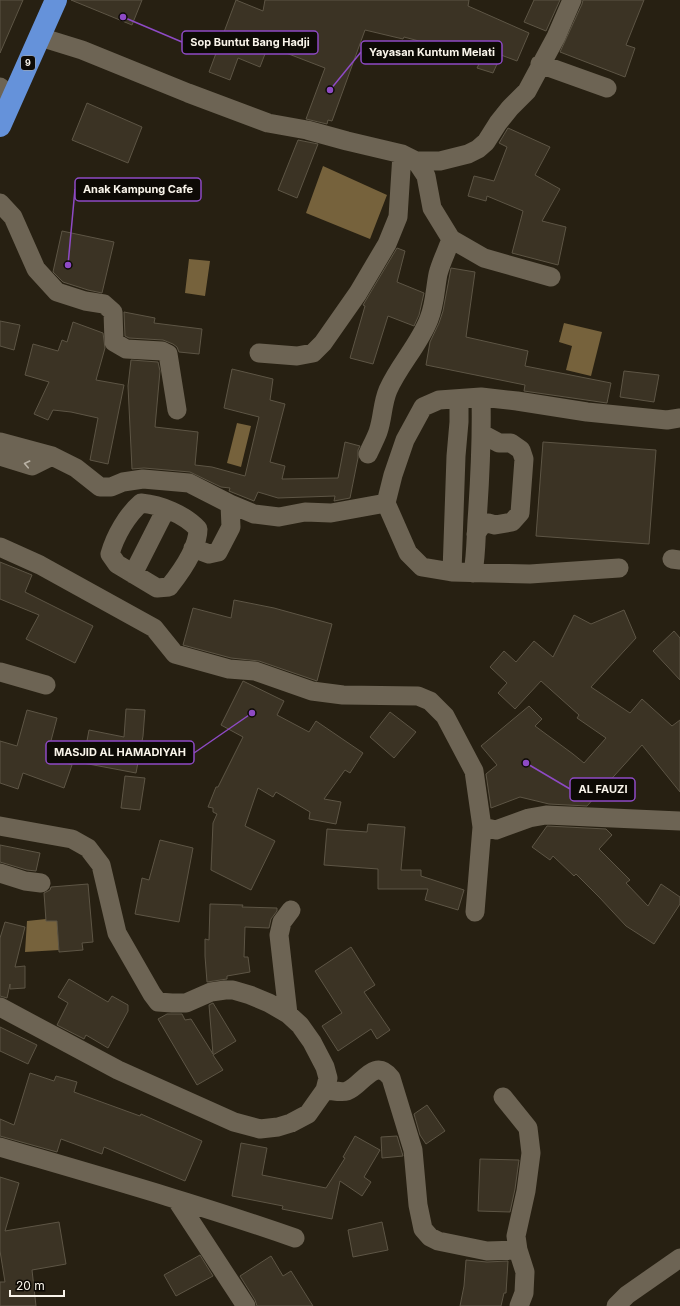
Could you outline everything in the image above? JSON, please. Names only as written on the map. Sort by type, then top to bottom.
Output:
[{"type":"highway","name":"9","points":[[0,126],[6,92],[40,37],[56,0]]},
{"type":"street","points":[[40,37],[82,50],[188,93],[268,123],[307,130],[409,157],[440,161],[468,154],[478,149],[486,142],[510,108],[527,91],[540,64],[556,37],[572,0]]},
{"type":"street","points":[[540,64],[607,88]]},
{"type":"street","points":[[409,157],[426,176],[432,208],[451,239],[484,258],[551,277]]},
{"type":"street","points":[[259,353],[297,356],[313,353],[323,344],[358,293],[387,244],[398,217],[409,157]]},
{"type":"street","points":[[0,203],[13,218],[36,270],[57,292],[85,301],[104,304],[113,312],[114,342],[126,349],[162,351],[168,354],[177,410]]},
{"type":"street","points":[[368,454],[378,431],[388,390],[394,378],[412,352],[428,321],[433,308],[441,264],[451,239]]},
{"type":"street","points":[[473,573],[476,557],[482,434],[481,397]]},
{"type":"street","points":[[619,568],[530,574],[452,572],[422,567],[408,553],[386,502],[393,475],[405,440],[423,407],[439,400],[459,398],[481,397],[587,412],[667,420],[680,418]]},
{"type":"street","points":[[452,572],[459,398]]},
{"type":"street","points":[[476,534],[481,526],[488,523],[496,524],[512,522],[520,514],[524,459],[521,450],[510,443],[499,443],[482,434]]},
{"type":"street","points":[[0,442],[52,456],[76,468],[100,487],[111,487],[123,482],[143,479],[189,483],[230,504],[254,514],[279,517],[305,512],[331,512],[386,502]]},
{"type":"street","points":[[0,456],[32,466],[52,456]]},
{"type":"street","points":[[141,503],[152,504],[166,509],[190,520],[198,529],[198,535],[193,548],[178,576],[169,587],[156,588],[117,564],[110,554],[112,544],[133,509],[141,503]]},
{"type":"street","points":[[193,548],[209,554],[218,552],[231,527],[230,504]]},
{"type":"street","points":[[133,574],[166,509]]},
{"type":"street","points":[[0,547],[40,565],[154,628],[174,654],[229,669],[256,671],[312,691],[343,695],[418,696],[430,700],[445,716],[474,771],[482,827],[475,912]]},
{"type":"street","points":[[0,672],[46,685]]},
{"type":"street","points":[[482,827],[496,830],[529,818],[546,815],[680,821]]},
{"type":"street","points":[[0,826],[72,839],[88,848],[101,865],[116,933],[158,1002],[186,1003],[211,992],[225,990],[233,990],[250,994],[270,1003],[288,1014],[300,1026],[312,1042],[325,1067],[328,1078],[325,1090],[308,1114],[291,1123],[278,1127],[260,1129],[234,1122],[118,1070],[0,1007]]},
{"type":"street","points":[[0,874],[25,881],[41,883]]},
{"type":"street","points":[[288,1014],[279,935],[282,922],[291,910]]},
{"type":"street","points":[[325,1090],[347,1091],[373,1071],[383,1070],[388,1074],[391,1078],[413,1150],[418,1205],[423,1229],[430,1238],[438,1241],[487,1251],[518,1250]]},
{"type":"street","points":[[503,1097],[528,1128],[531,1153],[526,1191],[516,1236],[518,1250],[525,1272],[524,1293],[519,1306]]},
{"type":"street","points":[[0,1147],[176,1199],[295,1238]]},
{"type":"street","points":[[176,1199],[246,1306]]},
{"type":"street","points":[[616,1306],[627,1295],[680,1258]]},
{"type":"shaded area","points":[[323,166],[387,195],[370,239],[306,213]]},
{"type":"shaded area","points":[[189,259],[210,261],[205,296],[185,293]]},
{"type":"shaded area","points":[[564,323],[602,332],[591,376],[566,370],[572,346],[559,342]]},
{"type":"shaded area","points":[[237,423],[251,426],[241,467],[227,463]]},
{"type":"shaded area","points":[[46,919],[46,921],[57,921],[59,950],[25,952],[27,921]]},
{"type":"building","points":[[0,0],[23,0],[0,53]]},
{"type":"building","points":[[71,0],[142,0],[132,25]]},
{"type":"building","points":[[236,0],[263,11],[265,0],[469,0],[468,6],[529,33],[517,61],[501,55],[493,73],[477,68],[482,58],[404,37],[403,39],[365,30],[332,121],[328,120],[327,124],[306,119],[325,68],[268,46],[260,67],[238,58],[230,80],[209,72]]},
{"type":"building","points":[[534,0],[560,0],[546,31],[524,22]]},
{"type":"building","points":[[583,0],[644,0],[626,45],[635,48],[625,77],[560,52]]},
{"type":"building","points":[[87,103],[142,127],[128,163],[72,140]]},
{"type":"building","points":[[508,128],[550,147],[535,175],[560,189],[542,221],[566,227],[558,265],[512,253],[523,211],[487,196],[486,201],[468,196],[474,176],[494,181],[507,147],[499,143]]},
{"type":"building","points":[[298,140],[318,144],[297,198],[278,190]]},
{"type":"building","points":[[62,231],[114,242],[102,293],[63,282],[53,272]]},
{"type":"building","points":[[397,248],[405,251],[397,282],[424,293],[419,315],[414,326],[388,316],[373,364],[350,358],[365,306],[363,305]]},
{"type":"building","points":[[451,268],[475,272],[466,337],[528,351],[525,366],[611,383],[607,403],[524,391],[525,385],[426,365],[430,342],[443,311]]},
{"type":"building","points":[[124,312],[155,318],[154,323],[202,329],[199,354],[179,352],[177,347],[173,344],[163,340],[129,338],[125,336]]},
{"type":"building","points":[[0,321],[20,325],[14,350],[0,346]]},
{"type":"building","points":[[73,322],[103,333],[105,348],[96,380],[124,385],[108,464],[90,460],[98,418],[53,410],[48,420],[34,414],[49,382],[25,375],[33,344],[58,351],[62,340],[67,342]]},
{"type":"building","points":[[131,360],[158,362],[160,371],[155,427],[198,432],[195,465],[212,467],[245,476],[259,417],[224,408],[232,369],[273,379],[270,400],[285,404],[270,462],[285,466],[282,479],[338,478],[345,442],[360,446],[358,450],[358,458],[350,498],[334,501],[335,496],[278,498],[258,492],[254,501],[229,491],[230,488],[221,487],[190,472],[144,468],[132,469],[128,386]]},
{"type":"building","points":[[624,371],[659,375],[654,402],[620,397]]},
{"type":"building","points":[[543,442],[656,450],[649,544],[536,536]]},
{"type":"building","points":[[0,562],[32,575],[25,592],[93,626],[75,663],[26,639],[39,615],[0,599]]},
{"type":"building","points":[[234,600],[274,608],[332,624],[317,681],[259,661],[231,658],[183,645],[193,608],[231,618]]},
{"type":"building","points":[[624,610],[636,638],[591,687],[630,713],[642,699],[672,726],[680,720],[680,792],[642,745],[587,806],[549,804],[520,797],[491,808],[486,774],[497,765],[481,746],[529,706],[542,719],[535,726],[584,763],[606,738],[577,718],[579,715],[541,681],[515,709],[498,693],[507,683],[490,667],[504,651],[516,662],[534,641],[553,657],[574,615],[591,624]]},
{"type":"building","points":[[674,631],[680,638],[680,680],[653,651]]},
{"type":"building","points":[[243,681],[284,701],[277,715],[309,732],[316,721],[363,753],[350,773],[345,770],[324,799],[341,802],[336,824],[309,819],[310,812],[276,792],[273,797],[258,788],[245,826],[275,841],[251,890],[211,870],[213,823],[217,814],[213,812],[213,808],[208,807],[216,787],[218,787],[243,737],[221,725]]},
{"type":"building","points":[[126,709],[145,710],[143,736],[136,773],[83,763],[89,730],[124,737]]},
{"type":"building","points":[[27,710],[57,718],[47,756],[72,765],[64,788],[23,773],[18,789],[0,783],[0,741],[17,746]]},
{"type":"building","points":[[390,712],[416,732],[394,758],[370,737]]},
{"type":"building","points":[[125,776],[145,778],[140,810],[121,808]]},
{"type":"building","points":[[368,824],[405,827],[401,870],[421,870],[421,876],[464,890],[458,910],[425,900],[428,889],[378,889],[378,869],[324,865],[327,829],[367,832]]},
{"type":"building","points":[[547,826],[606,829],[612,835],[599,849],[630,880],[626,883],[648,906],[661,884],[680,897],[680,904],[654,944],[626,926],[576,874],[574,876],[553,856],[550,860],[532,847]]},
{"type":"building","points":[[160,840],[193,848],[179,922],[135,914],[142,878],[149,880]]},
{"type":"building","points":[[0,845],[40,853],[36,871],[27,870],[0,862]]},
{"type":"building","points":[[88,884],[93,942],[82,943],[83,950],[59,952],[57,921],[46,921],[44,893],[50,890],[51,887]]},
{"type":"building","points":[[210,904],[277,908],[277,911],[271,919],[269,928],[245,927],[244,957],[248,957],[250,972],[227,976],[227,979],[207,982],[205,939],[209,940]]},
{"type":"building","points":[[5,922],[25,927],[15,967],[25,966],[25,988],[10,989],[10,984],[7,998],[0,996],[0,938]]},
{"type":"building","points":[[351,947],[375,985],[364,992],[390,1030],[377,1039],[371,1029],[338,1051],[322,1026],[342,1013],[315,971]]},
{"type":"building","points":[[69,979],[108,1002],[112,996],[128,1005],[128,1011],[108,1048],[86,1035],[84,1039],[57,1025],[68,1003],[58,997]]},
{"type":"building","points":[[213,1003],[236,1041],[213,1055],[223,1070],[197,1085],[158,1019],[167,1014],[182,1014],[185,1020],[191,1019],[213,1054],[209,1005]]},
{"type":"building","points":[[0,1027],[37,1045],[28,1064],[0,1051]]},
{"type":"building","points":[[30,1073],[54,1081],[56,1076],[77,1082],[74,1092],[140,1116],[141,1114],[202,1141],[185,1181],[104,1147],[102,1154],[61,1139],[57,1152],[0,1136],[0,1119],[14,1125]]},
{"type":"building","points":[[427,1105],[445,1131],[426,1144],[420,1135],[414,1114]]},
{"type":"building","points":[[355,1136],[380,1150],[364,1177],[371,1182],[362,1196],[340,1181],[332,1219],[282,1209],[283,1206],[232,1196],[241,1143],[267,1148],[262,1175],[326,1188],[345,1158],[343,1157]]},
{"type":"building","points":[[397,1136],[403,1156],[382,1158],[381,1137]]},
{"type":"building","points":[[480,1159],[519,1160],[510,1212],[478,1211]]},
{"type":"building","points":[[0,1177],[19,1183],[5,1231],[59,1222],[66,1264],[32,1270],[36,1306],[0,1306],[0,1282],[5,1282],[0,1251]]},
{"type":"building","points":[[382,1222],[388,1250],[353,1257],[348,1230]]},
{"type":"building","points":[[200,1255],[213,1276],[176,1296],[164,1275]]},
{"type":"building","points":[[271,1256],[283,1276],[291,1271],[313,1306],[257,1306],[255,1300],[240,1276]]},
{"type":"building","points":[[466,1260],[487,1262],[508,1261],[506,1293],[504,1293],[501,1306],[460,1306],[464,1286]]},
{"type":"place","name":"Sop Buntut Bang Hadji","points":[[123,17]]},
{"type":"place","name":"Yayasan Kuntum Melati","points":[[330,90]]},
{"type":"place","name":"Anak Kampung Cafe","points":[[68,265]]},
{"type":"place","name":"MASJID AL HAMADIYAH","points":[[252,713]]},
{"type":"place","name":"AL FAUZI","points":[[526,763]]}]
